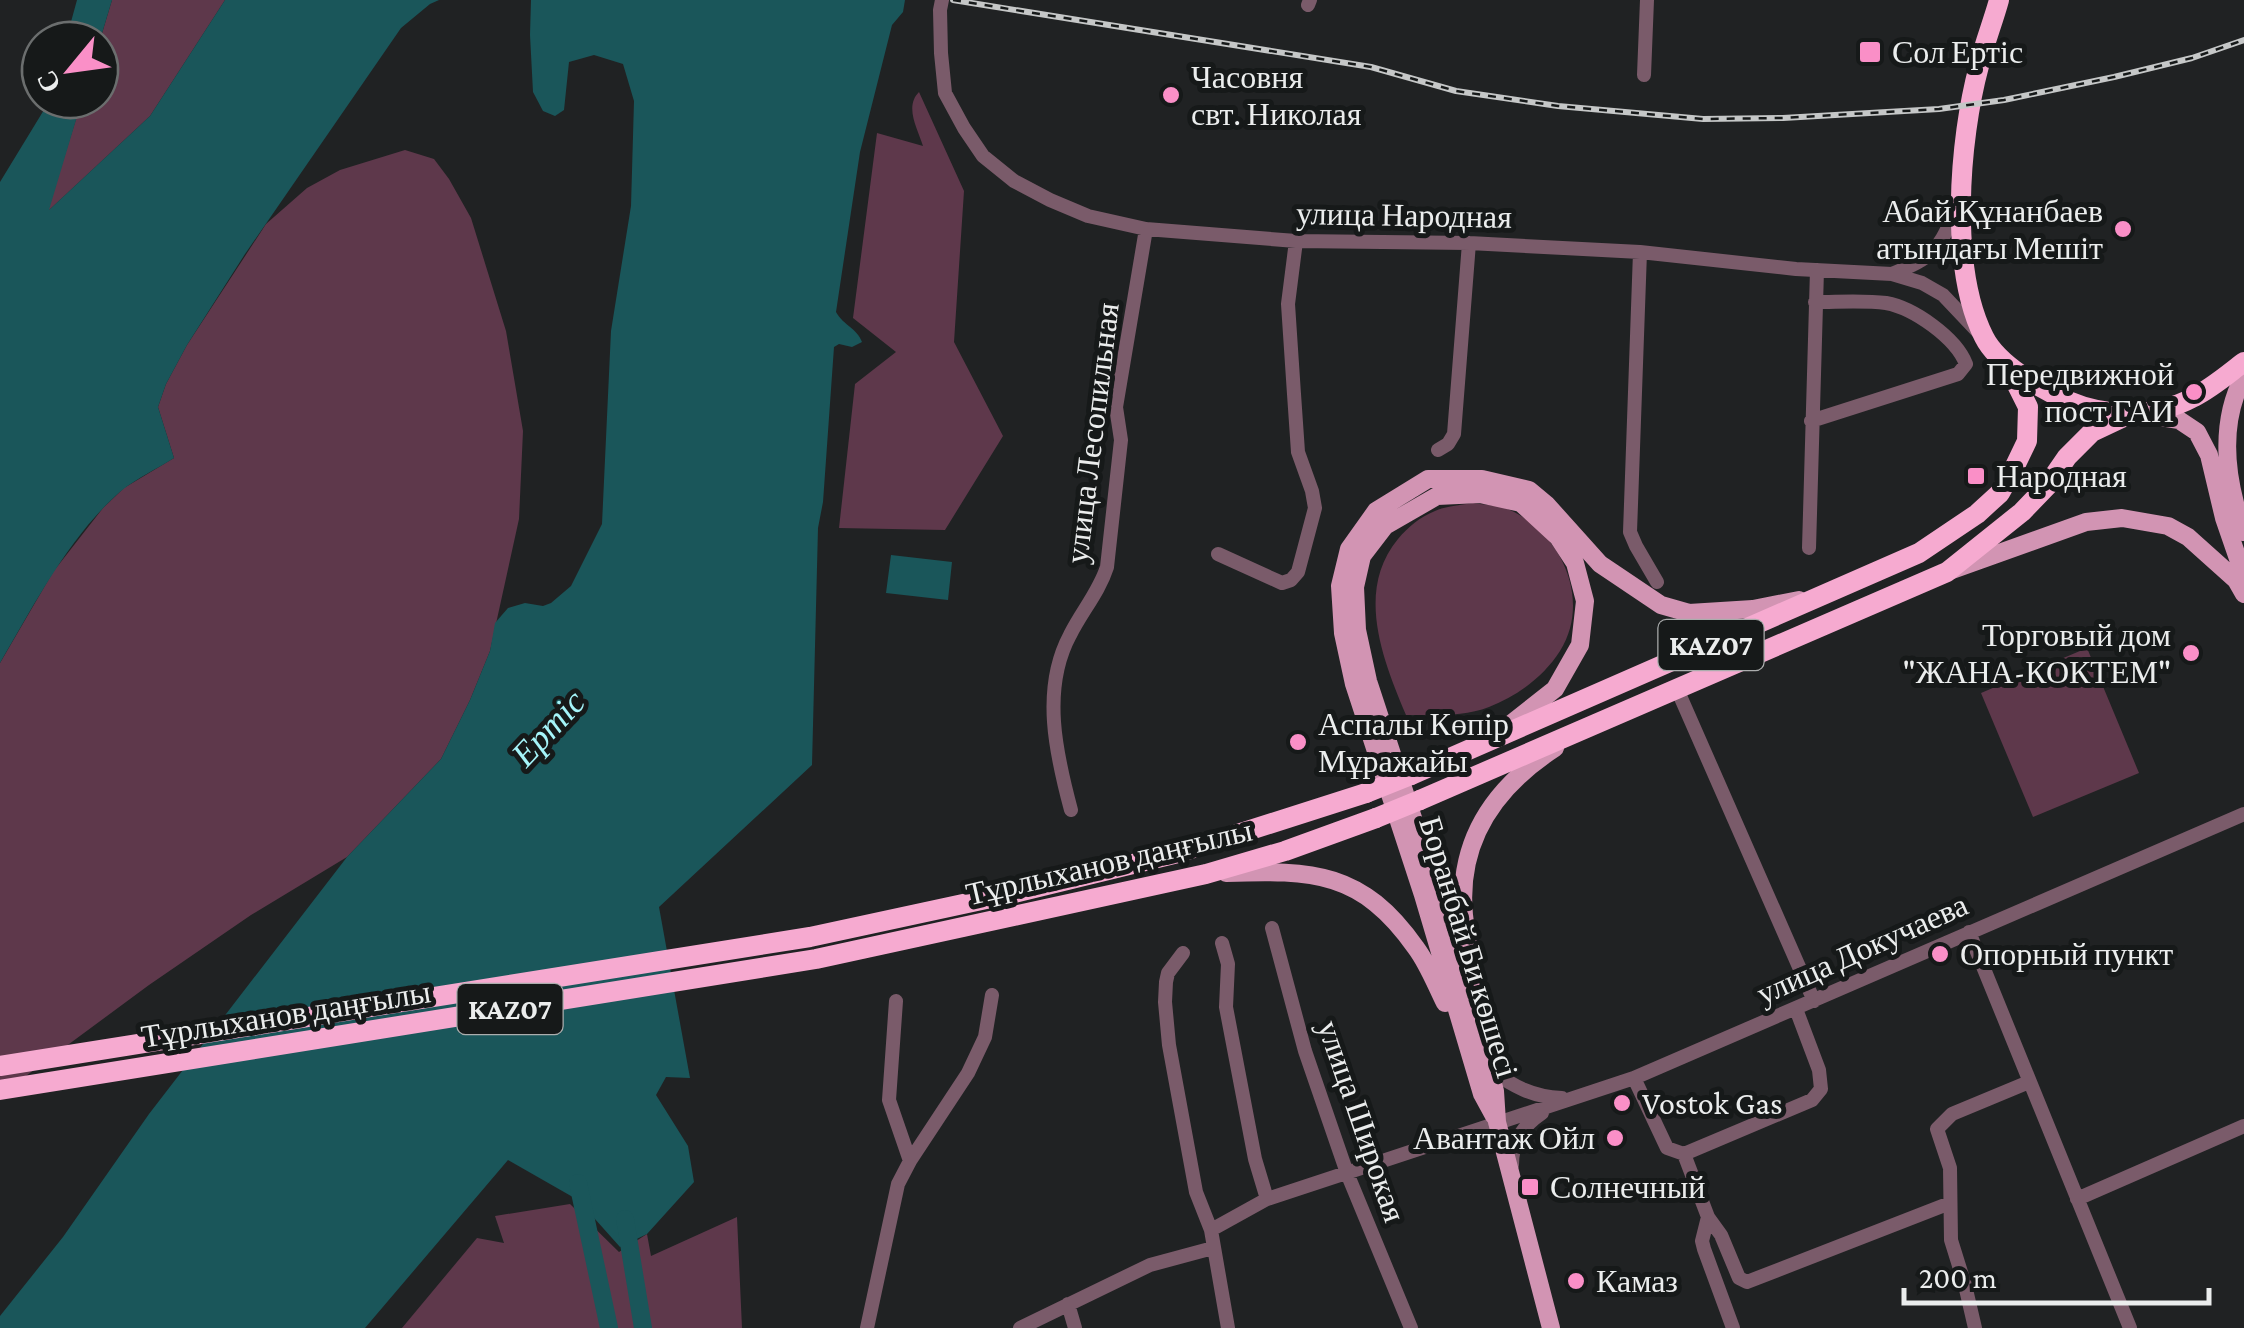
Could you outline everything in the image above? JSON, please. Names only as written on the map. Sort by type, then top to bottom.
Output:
[{"type":"highway","name":"KAZ07","points":[[2000,0],[1971,103],[1962,198],[1963,268],[1985,340],[2007,366],[2058,396],[2086,408],[2133,414],[2175,406],[2195,397],[2244,362]]},
{"type":"highway","name":"Тұрлыханов даңғылы","points":[[0,1090],[864,950],[1366,793],[1919,554],[2000,494],[2027,440],[2028,406],[2007,366]]},
{"type":"highway","name":"Тұрлыханов даңғылы","points":[[0,1066],[1206,874],[1285,850],[1420,800],[1947,572],[2022,512],[2092,432],[2133,414]]},
{"type":"main road","points":[[2244,376],[2228,422],[2227,462],[2244,532]]},
{"type":"main road","points":[[2133,414],[2179,420],[2197,432],[2210,455],[2224,518],[2244,576]]},
{"type":"main road","name":"Боранбай Би көшесі","points":[[1543,511],[1528,490],[1482,479],[1428,479],[1376,510],[1349,549],[1340,586],[1343,633],[1354,684],[1472,1036],[1489,1069],[1497,1122],[1551,1328]]},
{"type":"main road","points":[[1543,511],[1600,564],[1661,605],[1689,613],[1753,608],[1824,595]]},
{"type":"main road","points":[[1487,743],[1555,689],[1580,645],[1586,602],[1575,563],[1543,511]]},
{"type":"main road","points":[[1947,572],[2086,522],[2122,518],[2168,526],[2188,536],[2236,580],[2244,594]]},
{"type":"main road","points":[[1472,1036],[1478,1008],[1464,913],[1465,873],[1473,839],[1489,809],[1510,784],[1539,758],[1590,726]]},
{"type":"main road","points":[[1206,874],[1317,875],[1354,888],[1384,910],[1417,949],[1472,1036]]},
{"type":"main road","name":"Боранбай Би көшесі","points":[[1472,1036],[1482,1094],[1497,1122]]},
{"type":"street","name":"улица Народная","points":[[942,0],[945,93],[983,156],[1014,182],[1088,216],[1146,229],[1296,241],[1469,243],[1640,252],[1892,274],[1922,283],[1943,296],[1985,340]]},
{"type":"street","points":[[1644,75],[1647,0]]},
{"type":"street","points":[[1892,274],[1922,261],[1938,248],[1962,198]]},
{"type":"street","name":"улица Лесопильная","points":[[1071,810],[1056,754],[1054,681],[1066,643],[1102,583],[1107,566],[1122,440],[1116,407],[1146,229]]},
{"type":"street","points":[[1218,554],[1282,583],[1291,580],[1298,572],[1315,508],[1296,432],[1288,304],[1296,241]]},
{"type":"street","points":[[1438,450],[1454,434],[1469,243]]},
{"type":"street","points":[[1640,252],[1630,532],[1657,582]]},
{"type":"street","points":[[1809,548],[1817,270]]},
{"type":"street","points":[[1812,420],[1958,374],[1966,364],[1950,340],[1901,308],[1888,303],[1815,302]]},
{"type":"street","points":[[1676,689],[1814,1001]]},
{"type":"street","name":"улица Докучаева","points":[[1211,1230],[1267,1199],[1634,1078],[2244,814]]},
{"type":"street","name":"улица Широкая","points":[[1272,928],[1305,1050],[1347,1173],[1411,1328]]},
{"type":"street","points":[[1969,932],[2130,1328]]},
{"type":"street","points":[[1222,943],[1228,964],[1226,1007],[1255,1159],[1267,1199]]},
{"type":"street","points":[[1184,953],[1168,974],[1164,1002],[1169,1045],[1196,1192],[1211,1230],[1228,1328]]},
{"type":"street","points":[[867,1328],[898,1184],[968,1074],[984,1037],[992,995]]},
{"type":"street","points":[[896,1001],[889,1100],[910,1162]]},
{"type":"street","points":[[1634,1078],[1668,1148],[1684,1154],[1812,1100],[1822,1089],[1819,1070],[1796,1009]]},
{"type":"street","points":[[1489,1069],[1516,1088],[1541,1098],[1572,1098]]},
{"type":"street","points":[[1975,1328],[1951,1240],[1950,1168],[1937,1129],[1952,1114],[2029,1082]]},
{"type":"street","points":[[1512,1180],[1512,1152],[1519,1135],[1528,1123],[1572,1098]]},
{"type":"street","points":[[2077,1199],[2244,1126]]},
{"type":"street","points":[[1684,1154],[1708,1217],[1739,1278],[1748,1282],[1950,1203]]},
{"type":"street","points":[[1708,1217],[1702,1241],[1734,1328]]},
{"type":"street","points":[[1020,1328],[1150,1266],[1213,1248]]},
{"type":"street","points":[[1068,1304],[1074,1328]]},
{"type":"shaded area","points":[[112,0],[225,0],[150,116],[47,212],[76,120],[120,120],[120,20],[106,20]]},
{"type":"shaded area","points":[[919,92],[964,191],[954,342],[1003,436],[945,530],[839,528],[855,384],[896,352],[853,318],[877,133],[923,146],[912,111]]},
{"type":"shaded area","points":[[405,150],[434,159],[471,218],[506,331],[523,431],[519,519],[490,651],[470,700],[441,759],[347,857],[251,915],[0,1095],[0,663],[53,572],[103,508],[124,488],[174,458],[158,407],[166,384],[266,224],[307,188],[340,170]]},
{"type":"shaded area","points":[[1473,503],[1510,510],[1528,521],[1557,551],[1572,590],[1569,631],[1546,669],[1500,702],[1459,714],[1406,715],[1377,626],[1378,581],[1385,559],[1415,523],[1439,509]]},
{"type":"shaded area","points":[[2087,648],[2139,773],[2033,817],[1981,693]]},
{"type":"shaded area","points":[[570,1204],[619,1252],[647,1234],[651,1256],[737,1217],[742,1328],[402,1328],[477,1238],[504,1243],[495,1216]]},
{"type":"water","points":[[77,0],[112,0],[106,20],[72,20]]},
{"type":"water","points":[[225,0],[439,0],[401,28],[187,345],[158,407],[174,458],[121,491],[85,528],[0,663],[0,182],[38,120],[76,120],[49,210],[150,116]]},
{"type":"water","name":"Ертіс","points":[[531,0],[905,0],[903,12],[892,25],[860,152],[836,312],[862,342],[852,347],[834,347],[818,528],[812,765],[659,907],[690,1078],[666,1077],[656,1095],[688,1146],[694,1182],[647,1234],[620,1247],[578,1200],[508,1160],[365,1328],[0,1328],[0,1316],[347,857],[441,759],[490,651],[495,623],[508,608],[525,603],[543,606],[571,586],[602,524],[611,331],[631,206],[634,101],[623,64],[594,55],[569,62],[564,110],[555,116],[543,111],[533,92]]},
{"type":"water","points":[[891,555],[952,562],[948,600],[886,593]]},
{"type":"waterway","points":[[578,1183],[609,1328]]},
{"type":"waterway","points":[[625,1219],[643,1328]]},
{"type":"railway","points":[[953,0],[1371,67],[1456,91],[1558,106],[1703,119],[1939,109],[2004,100],[2192,58],[2244,40]]},
{"type":"place","name":"Сол Ертіс","points":[[1870,52]]},
{"type":"place","name":"Часовня свт. Николая","points":[[1171,95]]},
{"type":"place","name":"Абай Құнанбаев атындағы Мешіт","points":[[2123,229]]},
{"type":"place","name":"Передвижной пост ГАИ","points":[[2194,392]]},
{"type":"place","name":"Народная","points":[[1976,476]]},
{"type":"place","name":"Торговый дом \"ЖАНА-КОКТЕМ\"","points":[[2191,653]]},
{"type":"place","name":"Аспалы Көпір Мұражайы","points":[[1298,742]]},
{"type":"place","name":"Опорный пункт","points":[[1940,954]]},
{"type":"place","name":"Vostok Gas","points":[[1622,1103]]},
{"type":"place","name":"Авантаж Ойл","points":[[1615,1138]]},
{"type":"place","name":"Солнечный","points":[[1530,1187]]},
{"type":"place","name":"Камаз","points":[[1576,1281]]}]
